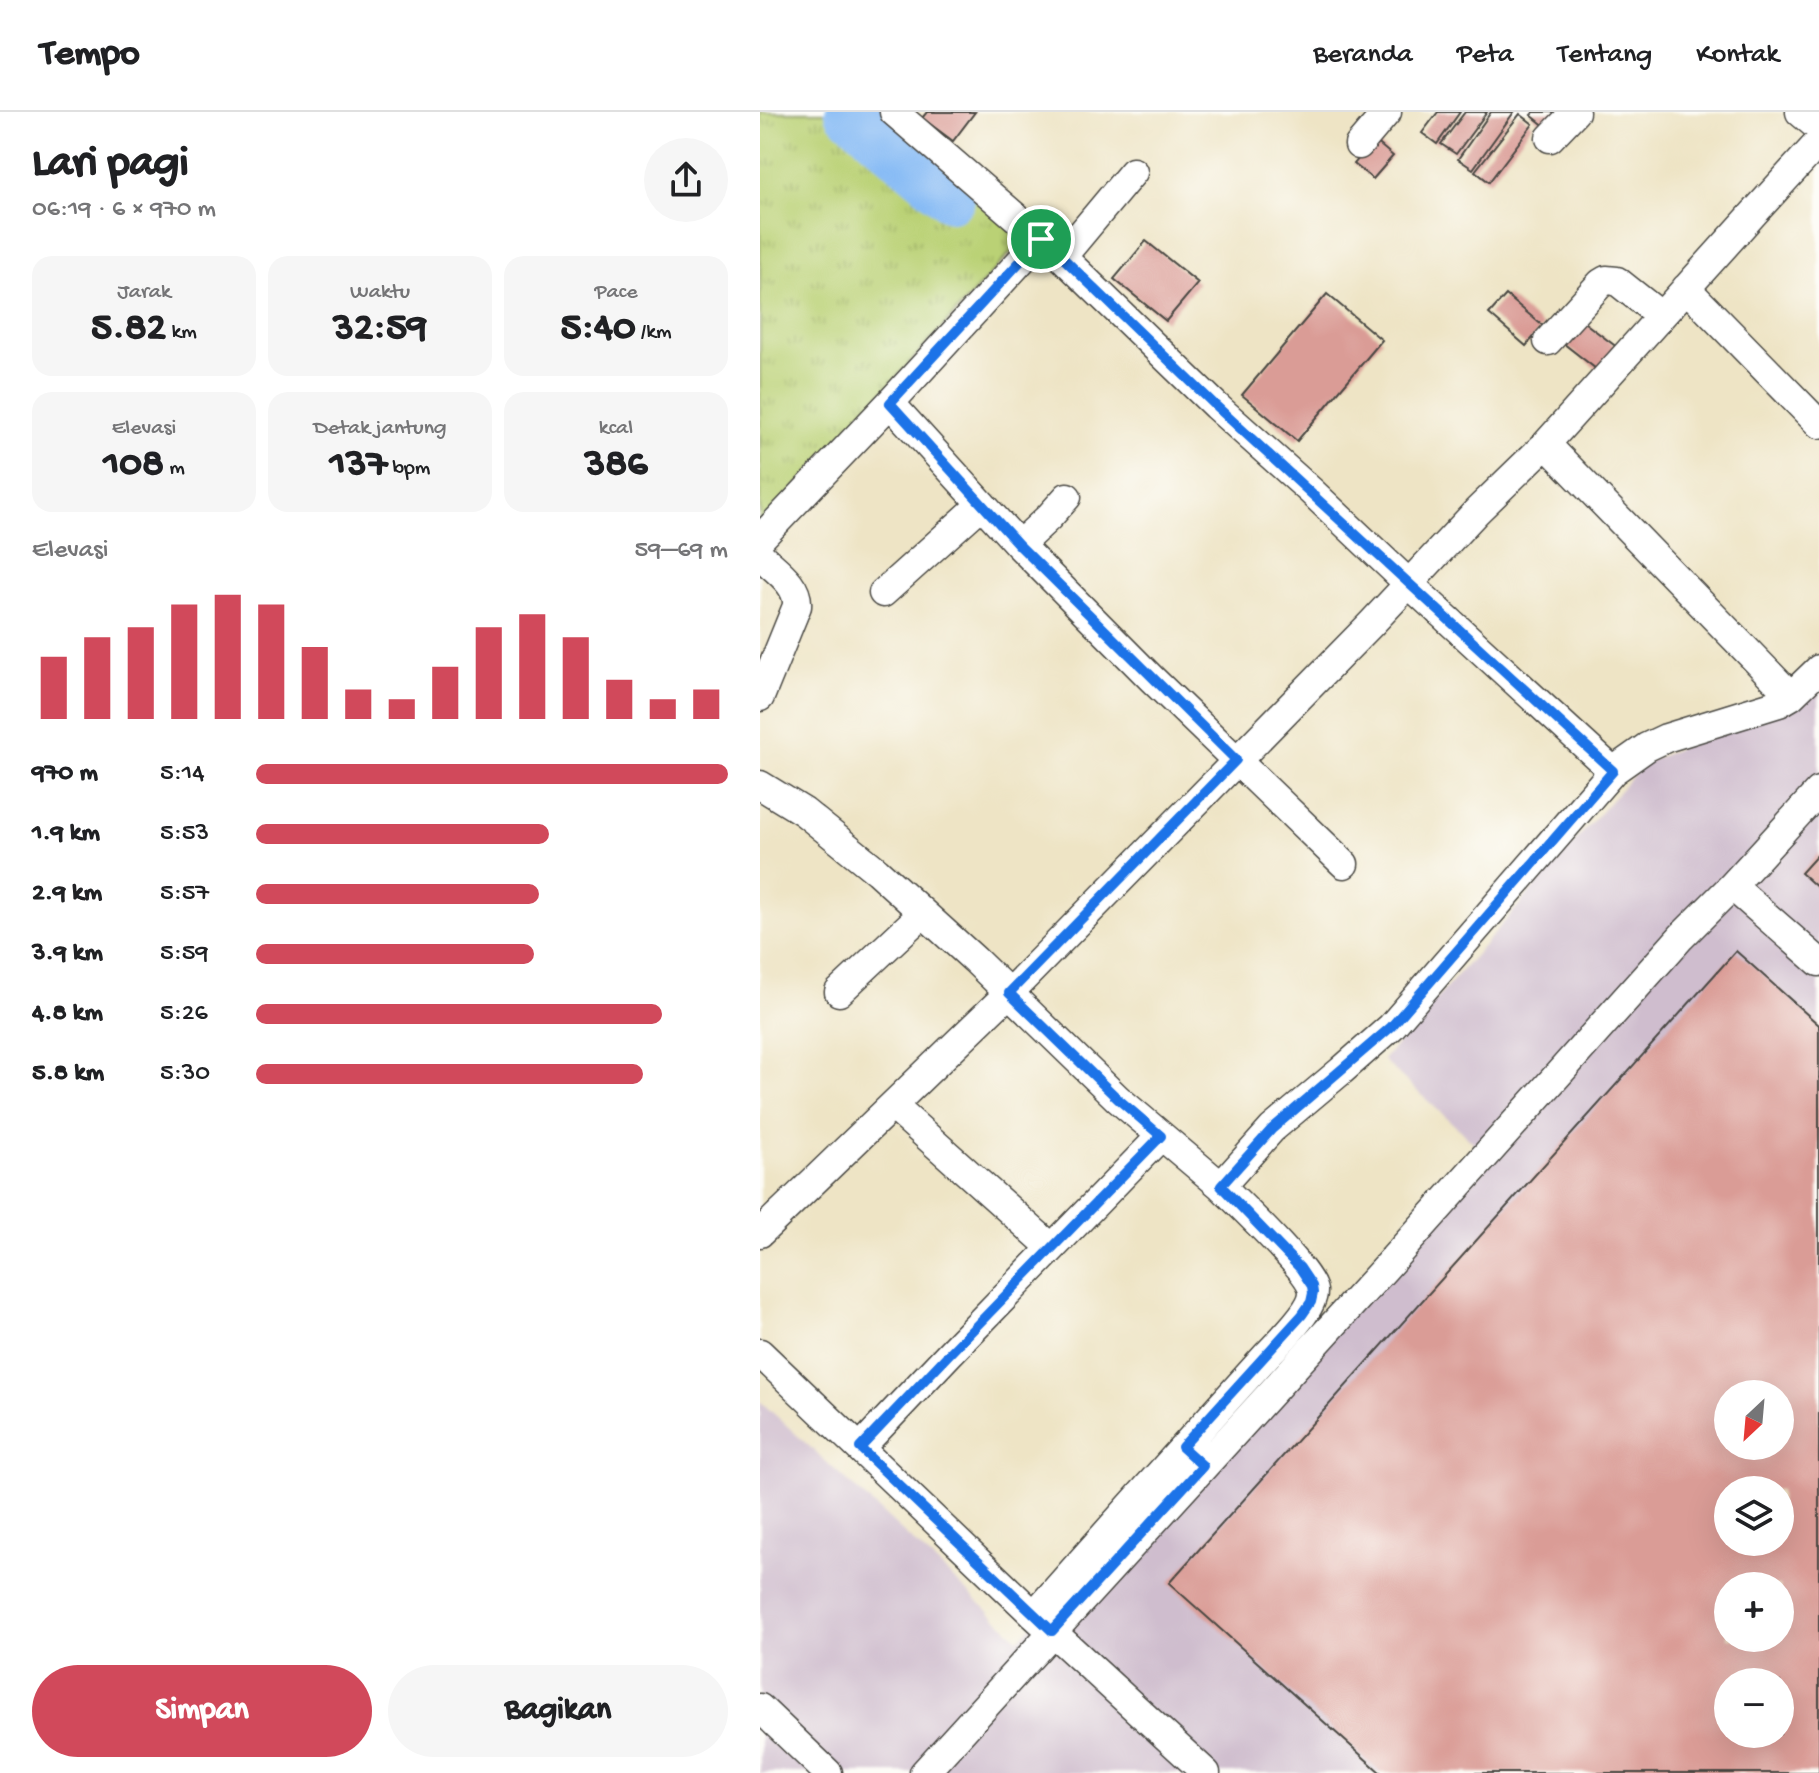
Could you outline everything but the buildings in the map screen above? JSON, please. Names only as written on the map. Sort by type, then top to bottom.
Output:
[{"type":"street","points":[[894,112],[1051,248],[1216,406],[1613,771]]},
{"type":"street","points":[[1359,145],[1387,112]]},
{"type":"street","points":[[1550,138],[1575,112]]},
{"type":"street","points":[[1800,112],[1819,128]]},
{"type":"street","points":[[760,1233],[1009,993],[1334,663],[1477,511],[1546,444],[1819,142]]},
{"type":"street","points":[[760,539],[890,403],[1133,172]]},
{"type":"street","points":[[1548,341],[1606,280],[1617,281],[1661,316]]},
{"type":"street","points":[[1686,288],[1819,424]]},
{"type":"street","points":[[890,403],[1019,545],[1344,864]]},
{"type":"street","points":[[1546,444],[1791,696]]},
{"type":"street","points":[[1019,545],[1067,497]]},
{"type":"street","points":[[883,593],[982,504]]},
{"type":"street","points":[[760,555],[794,588],[798,596],[797,606],[760,697]]},
{"type":"street","points":[[1221,1186],[1272,1129],[1391,1027],[1613,771],[1640,751],[1666,738],[1769,707],[1791,696],[1819,669]]},
{"type":"street","points":[[760,785],[804,812],[877,871],[1118,1099],[1221,1186],[1300,1268],[1312,1286],[1311,1302],[1302,1315],[1182,1447],[924,1773]]},
{"type":"street","points":[[1043,1623],[1203,1466],[1681,937],[1819,791]]},
{"type":"street","points":[[1732,886],[1819,962]]},
{"type":"street","points":[[839,992],[922,914]]},
{"type":"street","points":[[893,1106],[1052,1248]]},
{"type":"street","points":[[860,1448],[1161,1136]]},
{"type":"street","points":[[760,1353],[1043,1623],[1206,1773]]},
{"type":"street","points":[[1182,1447],[1203,1466]]},
{"type":"street","points":[[760,1708],[828,1773]]},
{"type":"shaded area","points":[[1819,687],[1819,1773],[760,1773],[760,1401],[1019,1639],[1471,1159],[1473,1142],[1383,1060],[1643,764]]},
{"type":"green space","points":[[760,112],[878,112],[1023,239],[760,526]]},
{"type":"waterway","points":[[849,112],[951,198]]},
{"type":"route","points":[[1041,239],[1216,406],[1613,771],[1391,1027],[1272,1129],[1221,1186],[1300,1268],[1312,1286],[1311,1302],[1182,1447],[1203,1466],[1052,1631],[860,1448],[1161,1136],[1118,1099],[1009,993],[1236,760],[1019,545],[890,403],[1041,239]]}]
